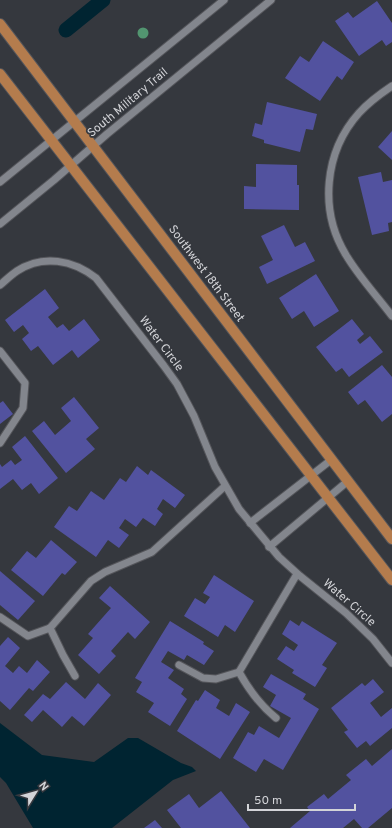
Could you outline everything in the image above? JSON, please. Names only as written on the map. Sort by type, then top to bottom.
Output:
[{"type":"main road","name":"Southwest 18th Street","points":[[0,24],[392,539]]},
{"type":"main road","points":[[0,74],[392,580]]},
{"type":"street","name":"South Military Trail","points":[[0,182],[224,0]]},
{"type":"street","name":"South Military Trail","points":[[0,224],[271,0]]},
{"type":"street","points":[[392,86],[369,103],[359,113],[342,138],[332,166],[328,196],[334,228],[346,255],[392,316]]},
{"type":"street","name":"Water Circle","points":[[0,285],[18,270],[34,263],[45,261],[67,262],[87,271],[96,278],[177,384],[194,416],[215,467],[240,510],[269,547],[297,574],[346,613],[373,639],[392,663]]},
{"type":"street","points":[[0,351],[25,383],[23,408],[0,443]]},
{"type":"street","points":[[250,523],[332,460]]},
{"type":"street","points":[[269,547],[348,481]]},
{"type":"street","points":[[0,617],[28,636],[50,628],[91,581],[105,572],[152,552],[225,486]]},
{"type":"street","points":[[179,665],[203,678],[216,679],[239,672],[297,574]]},
{"type":"street","points":[[50,628],[75,676]]},
{"type":"street","points":[[239,672],[250,691],[265,710],[276,718]]},
{"type":"water","points":[[0,723],[42,755],[94,762],[128,738],[138,738],[181,763],[192,767],[196,771],[173,780],[112,828],[33,828],[6,783],[0,777]]},
{"type":"building","points":[[377,1],[392,23],[392,42],[386,46],[382,40],[359,56],[335,21],[348,12],[353,18]]},
{"type":"building","points":[[323,41],[354,62],[342,80],[337,76],[320,101],[285,78],[300,56],[309,62]]},
{"type":"building","points":[[267,102],[317,114],[313,130],[306,129],[300,152],[264,143],[264,140],[252,136],[255,123],[262,125]]},
{"type":"building","points":[[392,131],[392,160],[378,147]]},
{"type":"building","points":[[256,164],[297,165],[299,210],[244,209],[244,186],[256,187]]},
{"type":"building","points":[[381,172],[383,182],[392,180],[392,222],[388,223],[389,231],[372,235],[358,177]]},
{"type":"building","points":[[284,225],[295,247],[305,242],[315,261],[267,284],[259,267],[273,260],[261,236]]},
{"type":"building","points":[[316,274],[339,311],[314,327],[304,311],[292,319],[279,298]]},
{"type":"building","points":[[45,289],[59,308],[48,317],[57,328],[63,324],[69,331],[84,319],[100,340],[78,358],[72,350],[53,365],[38,346],[31,351],[22,339],[29,333],[23,325],[14,332],[5,320]]},
{"type":"building","points":[[352,319],[364,334],[357,340],[360,344],[370,336],[383,352],[349,377],[342,368],[336,372],[316,347]]},
{"type":"building","points":[[382,365],[392,377],[392,414],[382,422],[365,400],[358,405],[348,392]]},
{"type":"building","points":[[74,397],[99,428],[86,439],[95,449],[66,473],[32,431],[44,421],[55,435],[71,421],[61,408]]},
{"type":"building","points":[[3,401],[13,414],[0,424],[0,403]]},
{"type":"building","points":[[25,436],[58,478],[39,494],[31,483],[22,490],[13,479],[0,489],[0,464],[2,467],[11,460],[15,465],[22,460],[12,447]]},
{"type":"building","points":[[137,466],[148,475],[151,470],[185,495],[175,508],[163,499],[157,509],[163,514],[155,526],[143,518],[136,527],[125,519],[119,528],[129,535],[119,548],[108,540],[96,557],[54,527],[69,506],[77,511],[91,491],[104,500],[120,478],[126,482]]},
{"type":"building","points":[[51,540],[77,562],[65,575],[62,573],[43,596],[11,570],[27,551],[36,558]]},
{"type":"building","points":[[0,571],[35,601],[18,620],[0,605]]},
{"type":"building","points":[[214,575],[254,601],[235,632],[225,625],[218,637],[184,616],[195,598],[205,604],[210,597],[203,593]]},
{"type":"building","points":[[110,586],[150,622],[135,639],[128,632],[111,651],[116,656],[99,674],[78,655],[93,638],[88,634],[111,608],[99,598]]},
{"type":"building","points":[[290,620],[299,626],[302,621],[337,643],[322,665],[327,668],[315,687],[292,673],[294,670],[277,659],[286,646],[294,651],[298,645],[282,634]]},
{"type":"building","points":[[170,621],[204,642],[203,644],[214,651],[204,665],[187,655],[184,660],[168,651],[161,662],[174,670],[168,678],[184,689],[181,694],[187,699],[170,726],[148,712],[154,703],[136,692],[142,682],[135,678]]},
{"type":"building","points":[[8,637],[20,648],[5,666],[13,673],[19,666],[27,673],[37,660],[50,672],[33,691],[29,688],[10,710],[0,701],[0,646]]},
{"type":"building","points":[[271,674],[306,694],[303,699],[319,709],[283,770],[264,759],[256,772],[233,758],[248,732],[254,735],[259,726],[279,738],[291,718],[270,706],[276,695],[263,687]]},
{"type":"building","points":[[373,679],[384,692],[370,703],[381,717],[392,708],[392,728],[370,746],[366,741],[357,748],[344,732],[348,730],[331,708],[362,683],[365,686]]},
{"type":"building","points":[[66,682],[85,699],[98,683],[111,695],[84,726],[72,716],[62,727],[43,710],[32,722],[24,715],[43,694],[50,699]]},
{"type":"building","points":[[205,690],[220,700],[216,708],[229,716],[236,703],[250,712],[220,759],[177,731],[196,700],[198,701]]},
{"type":"building","points":[[392,749],[392,808],[368,828],[362,828],[354,819],[343,828],[290,828],[310,811],[307,807],[324,794],[328,799],[351,780],[346,775],[366,759],[372,766]]},
{"type":"building","points":[[221,791],[250,828],[181,828],[167,810],[189,794],[199,808]]},
{"type":"building","points":[[155,820],[162,828],[144,828]]},
{"type":"waterway","points":[[66,30],[103,0]]}]
